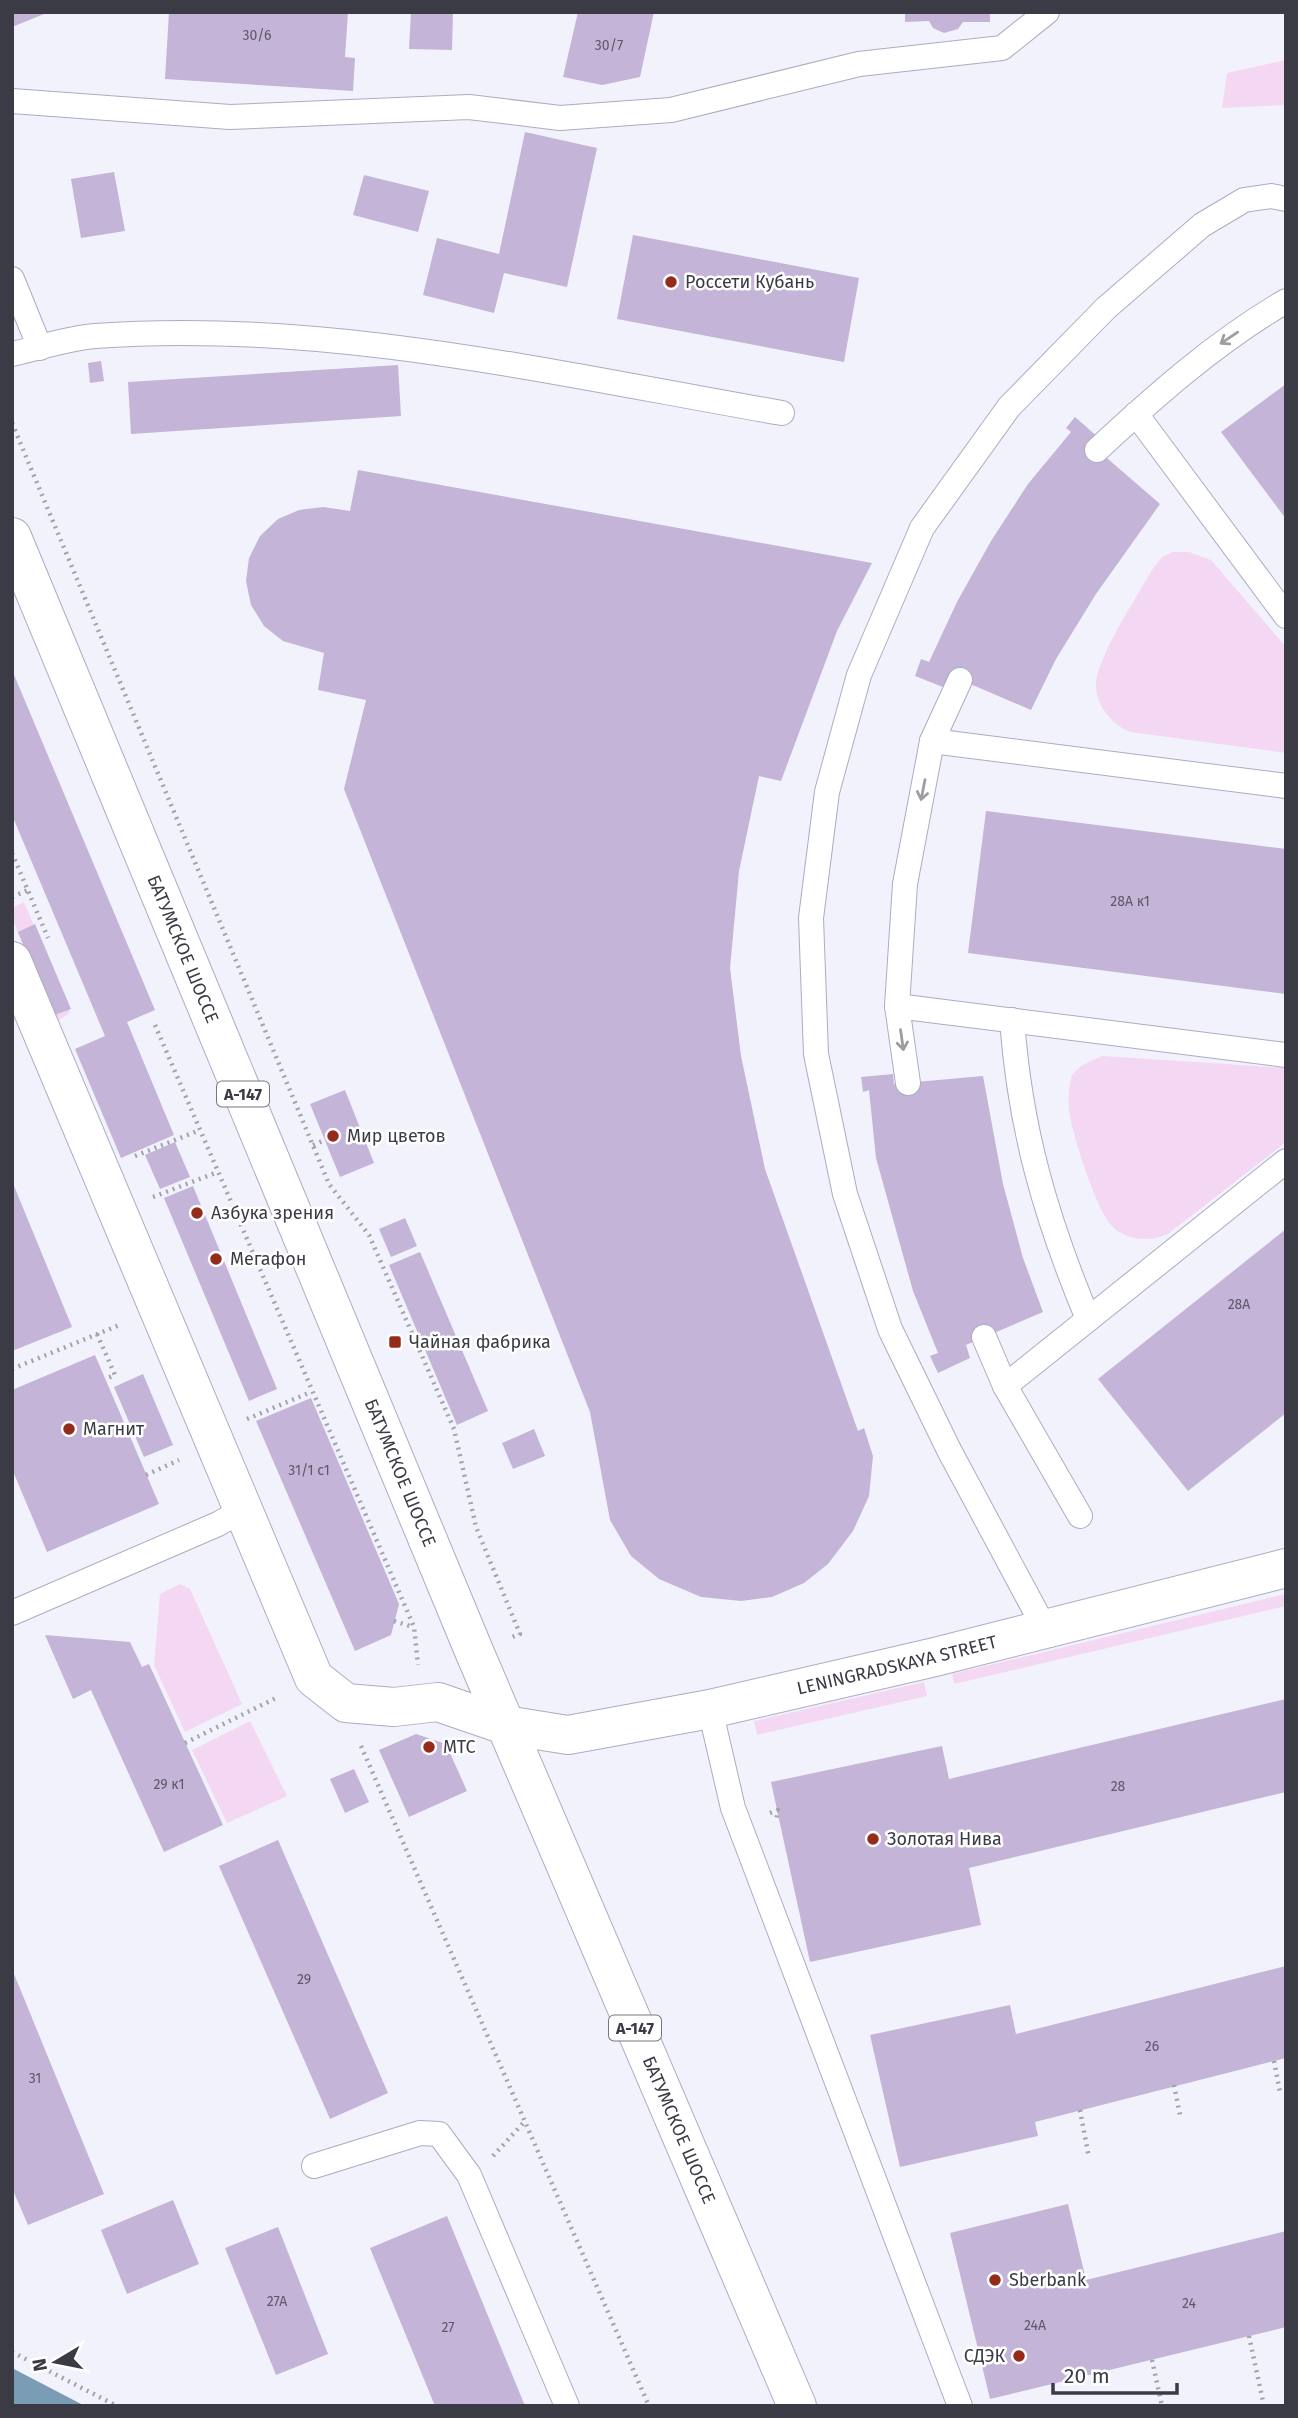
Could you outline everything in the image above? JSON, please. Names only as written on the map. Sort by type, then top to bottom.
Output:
[{"type":"main road","name":"БАТУМСКОЕ ШОССЕ","points":[[12,537],[505,1725],[797,2406]]},
{"type":"main road","name":"LENINGRADSKAYA STREET","points":[[12,961],[314,1678],[346,1703],[394,1707],[438,1702],[505,1725],[568,1735],[710,1709],[1286,1568]]},
{"type":"lane","points":[[12,101],[230,117],[469,107],[560,118],[671,110],[859,64],[1002,48],[1047,12]]},
{"type":"lane","points":[[1045,1629],[949,1450],[890,1329],[845,1194],[816,1054],[811,918],[827,792],[859,675],[922,528],[1009,407],[1106,308],[1202,225],[1244,200],[1271,196],[1286,198]]},
{"type":"lane","points":[[12,279],[40,348]]},
{"type":"lane","points":[[1097,450],[1218,345],[1286,301]]},
{"type":"lane","points":[[12,354],[93,336],[253,333],[408,348],[782,413]]},
{"type":"lane","points":[[1136,414],[1286,616]]},
{"type":"lane","points":[[908,1083],[897,1006],[905,884],[932,741],[960,680]]},
{"type":"lane","points":[[932,741],[1286,786]]},
{"type":"lane","points":[[897,1006],[1286,1055]]},
{"type":"lane","points":[[1012,1020],[1017,1086],[1037,1180],[1088,1319]]},
{"type":"lane","points":[[1005,1386],[1286,1161]]},
{"type":"lane","points":[[984,1337],[1005,1386],[1080,1516]]},
{"type":"lane","points":[[12,1613],[218,1524],[243,1510]]},
{"type":"lane","points":[[710,1709],[733,1808],[960,2406]]},
{"type":"lane","points":[[314,2166],[420,2133],[439,2134],[469,2175],[567,2406]]},
{"type":"path","points":[[12,423],[329,1184],[369,1235],[453,1429],[476,1527],[520,1634],[419,1670],[414,1627],[329,1436],[155,1025]]},
{"type":"path","points":[[12,897],[28,890]]},
{"type":"path","points":[[130,1158],[200,1130]]},
{"type":"path","points":[[313,1145],[325,1140]]},
{"type":"path","points":[[141,1201],[218,1172]]},
{"type":"path","points":[[12,1370],[132,1320]]},
{"type":"path","points":[[97,1334],[115,1375],[105,1379]]},
{"type":"path","points":[[234,1424],[311,1392]]},
{"type":"path","points":[[146,1475],[190,1456]]},
{"type":"path","points":[[394,1620],[414,1627]]},
{"type":"path","points":[[185,1743],[282,1695]]},
{"type":"path","points":[[360,1745],[649,2406]]},
{"type":"path","points":[[1274,2061],[1280,2092]]},
{"type":"path","points":[[1174,2085],[1180,2115]]},
{"type":"path","points":[[1080,2110],[1089,2158]]},
{"type":"path","points":[[469,2175],[495,2155],[526,2120]]},
{"type":"path","points":[[1250,2336],[1264,2406]]},
{"type":"path","points":[[12,2352],[117,2406]]},
{"type":"path","points":[[1152,2360],[1162,2406]]},
{"type":"shaded area","points":[[1286,60],[1286,105],[1222,108],[1227,73]]},
{"type":"shaded area","points":[[1173,552],[1189,552],[1211,560],[1286,647],[1286,753],[1130,732],[1112,720],[1099,701],[1096,687],[1102,661],[1152,570],[1162,557]]},
{"type":"shaded area","points":[[24,902],[70,1012],[56,1023],[12,918],[12,908]]},
{"type":"shaded area","points":[[1102,1056],[1286,1068],[1286,1142],[1168,1234],[1146,1239],[1124,1235],[1112,1226],[1099,1205],[1079,1151],[1069,1108],[1072,1075],[1081,1066]]},
{"type":"shaded area","points":[[180,1584],[190,1589],[242,1704],[185,1732],[154,1665],[160,1594]]},
{"type":"shaded area","points":[[1286,1594],[1286,1606],[954,1684],[952,1674]]},
{"type":"shaded area","points":[[924,1682],[927,1696],[757,1735],[754,1721]]},
{"type":"shaded area","points":[[250,1721],[287,1796],[227,1823],[192,1750]]},
{"type":"water","points":[[12,2368],[85,2406],[12,2406]]},
{"type":"building","points":[[12,12],[49,12],[12,27]]},
{"type":"building","points":[[169,12],[348,12],[345,57],[355,58],[353,91],[165,79]]},
{"type":"building","points":[[411,12],[453,12],[452,50],[409,49]]},
{"type":"building","points":[[578,12],[654,12],[640,77],[602,85],[563,77]]},
{"type":"building","points":[[905,12],[990,12],[990,22],[963,22],[958,29],[944,33],[933,28],[929,21],[905,22]]},
{"type":"building","points":[[525,132],[597,148],[567,287],[504,273],[494,313],[423,295],[437,238],[499,254]]},
{"type":"building","points":[[114,172],[125,231],[81,238],[71,179]]},
{"type":"building","points":[[364,175],[429,191],[418,232],[353,215]]},
{"type":"building","points":[[633,235],[859,278],[844,362],[617,319]]},
{"type":"building","points":[[101,361],[104,381],[90,383],[88,363]]},
{"type":"building","points":[[398,365],[401,416],[131,434],[128,382]]},
{"type":"building","points":[[1286,384],[1286,519],[1221,432]]},
{"type":"building","points":[[1075,417],[1099,438],[1093,446],[1160,504],[1096,594],[1056,659],[1031,710],[954,677],[948,689],[915,676],[921,659],[929,662],[957,602],[991,541],[1028,484],[1071,432],[1066,428]]},
{"type":"building","points":[[358,470],[872,563],[837,631],[781,781],[759,776],[739,871],[730,968],[741,1056],[765,1169],[858,1431],[864,1428],[873,1456],[869,1496],[853,1531],[828,1564],[804,1583],[772,1597],[741,1601],[701,1597],[659,1579],[631,1556],[610,1520],[590,1412],[344,789],[366,700],[318,690],[324,653],[283,641],[264,626],[251,605],[246,581],[249,558],[260,536],[278,519],[299,510],[323,507],[350,511]]},
{"type":"building","points":[[12,670],[155,1010],[127,1022],[174,1135],[121,1158],[75,1049],[105,1036],[12,815]]},
{"type":"building","points":[[986,811],[1286,849],[1286,994],[968,953]]},
{"type":"building","points":[[35,924],[71,1009],[52,1016],[18,932]]},
{"type":"building","points":[[893,1074],[894,1084],[983,1076],[1003,1184],[1023,1258],[1043,1312],[966,1345],[970,1358],[938,1373],[930,1356],[938,1353],[913,1291],[876,1158],[869,1090],[863,1092],[861,1077]]},
{"type":"building","points":[[345,1090],[374,1163],[340,1177],[310,1104]]},
{"type":"building","points":[[175,1142],[190,1177],[160,1189],[145,1155]]},
{"type":"building","points":[[12,1181],[72,1327],[12,1351]]},
{"type":"building","points":[[193,1186],[277,1389],[249,1401],[164,1198]]},
{"type":"building","points":[[405,1218],[417,1246],[391,1257],[379,1229]]},
{"type":"building","points":[[1286,1229],[1286,1413],[1188,1491],[1098,1379]]},
{"type":"building","points":[[420,1252],[488,1411],[457,1425],[389,1265]]},
{"type":"building","name":"Магнит","points":[[95,1355],[159,1504],[47,1552],[12,1469],[12,1390]]},
{"type":"building","points":[[143,1374],[173,1445],[144,1457],[114,1387]]},
{"type":"building","points":[[311,1398],[399,1604],[391,1635],[355,1651],[256,1421]]},
{"type":"building","points":[[534,1429],[545,1456],[513,1469],[502,1443]]},
{"type":"building","points":[[45,1635],[130,1642],[142,1667],[149,1664],[223,1825],[164,1852],[91,1690],[73,1699]]},
{"type":"building","points":[[1286,1699],[1286,1792],[969,1868],[981,1925],[810,1962],[771,1782],[942,1746],[949,1779]]},
{"type":"building","points":[[416,1734],[446,1744],[467,1791],[409,1817],[379,1750]]},
{"type":"building","points":[[354,1769],[369,1802],[345,1813],[330,1779]]},
{"type":"building","points":[[278,1840],[388,2093],[330,2119],[219,1866]]},
{"type":"building","points":[[1286,1966],[1286,2058],[1035,2122],[1038,2136],[900,2167],[870,2035],[1010,2005],[1016,2034]]},
{"type":"building","points":[[12,1969],[104,2194],[28,2225],[12,2188]]},
{"type":"building","points":[[173,2200],[199,2264],[127,2294],[101,2230]]},
{"type":"building","points":[[1068,2204],[1086,2280],[1286,2231],[1286,2327],[990,2399],[950,2233]]},
{"type":"building","points":[[447,2216],[525,2406],[435,2406],[370,2248]]},
{"type":"building","points":[[278,2227],[328,2354],[276,2375],[225,2248]]},
{"type":"place","name":"Россети Кубань","points":[[671,282]]},
{"type":"place","name":"Мир цветов","points":[[333,1136]]},
{"type":"place","name":"Азбука зрения","points":[[197,1213]]},
{"type":"place","name":"Мегафон","points":[[216,1259]]},
{"type":"place","name":"Чайная фабрика","points":[[395,1342]]},
{"type":"place","name":"Магнит","points":[[69,1429]]},
{"type":"place","name":"МТС","points":[[429,1747]]},
{"type":"place","name":"Золотая Нива","points":[[873,1839]]},
{"type":"place","name":"Sberbank","points":[[995,2280]]},
{"type":"place","name":"СДЭК","points":[[1019,2356]]}]
